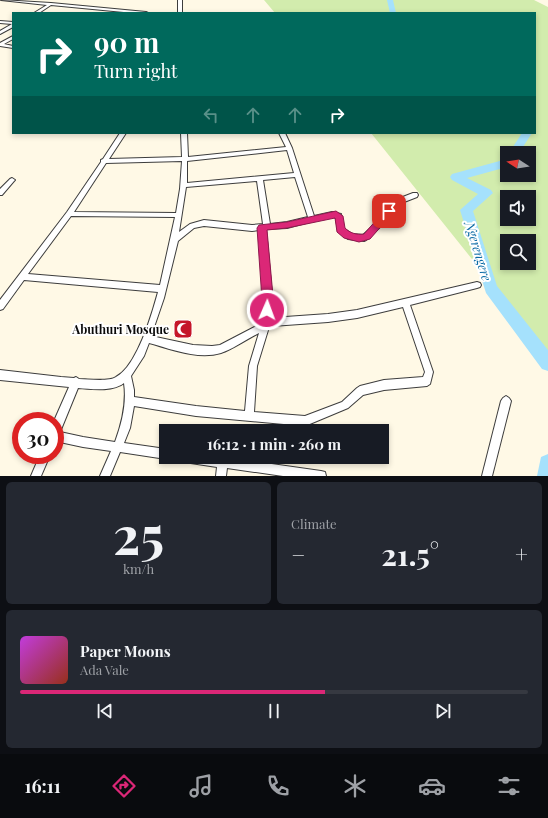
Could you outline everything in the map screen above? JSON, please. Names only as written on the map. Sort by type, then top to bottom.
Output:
[{"type":"street","points":[[3,0],[135,12]]},
{"type":"street","points":[[180,0],[180,12]]},
{"type":"street","points":[[38,12],[52,4]]},
{"type":"street","points":[[100,12],[103,9]]},
{"type":"street","points":[[0,22],[12,24]]},
{"type":"street","points":[[0,33],[12,25]]},
{"type":"street","points":[[0,45],[12,38]]},
{"type":"street","points":[[0,45],[12,46]]},
{"type":"street","points":[[1,304],[69,214],[122,134]]},
{"type":"street","points":[[105,476],[119,446],[130,401],[127,377],[147,339],[175,238],[183,185],[185,159],[184,134]]},
{"type":"street","points":[[282,134],[289,148],[312,219]]},
{"type":"street","points":[[103,161],[185,159],[289,148]]},
{"type":"street","points":[[183,185],[297,175]]},
{"type":"street","points":[[249,416],[253,366],[266,326],[268,296],[260,178]]},
{"type":"street","points":[[0,193],[12,180]]},
{"type":"street","points":[[175,238],[192,226],[204,223],[252,228],[287,225],[336,214],[339,216],[340,229],[345,234],[353,238],[364,238],[377,226],[397,202],[415,194]]},
{"type":"street","points":[[69,214],[179,215]]},
{"type":"street","points":[[21,277],[162,289]]},
{"type":"street","points":[[147,339],[184,347],[215,350],[266,326],[271,322],[328,318],[357,314],[477,285]]},
{"type":"street","points":[[130,401],[196,411],[305,421],[346,405],[360,390],[384,385],[427,381],[429,372],[405,302]]},
{"type":"street","points":[[0,375],[111,384],[127,377]]},
{"type":"street","points":[[63,412],[76,382]]},
{"type":"street","points":[[487,476],[506,401]]},
{"type":"street","points":[[64,438],[159,453]]},
{"type":"street","points":[[36,476],[41,464]]},
{"type":"street","points":[[221,476],[222,464]]},
{"type":"street","points":[[230,464],[321,476]]},
{"type":"green space","points":[[264,0],[534,0],[548,7],[548,354],[372,134],[536,134],[536,12],[274,12]]},
{"type":"waterway","name":"Ngerengere","points":[[390,0],[393,12]]},
{"type":"waterway","name":"Ngerengere","points":[[519,146],[526,134]]},
{"type":"waterway","name":"Ngerengere","points":[[500,165],[456,177],[487,193],[466,210],[491,289],[548,363]]},
{"type":"waterway","name":"Ngerengere","points":[[547,476],[548,464]]},
{"type":"place","name":"Abuthuri Mosque","points":[[183,329]]},
{"type":"route","points":[[267,310],[268,296],[262,228],[287,225],[336,214],[339,216],[340,229],[347,236],[353,238],[364,238],[377,226],[389,211]]}]
